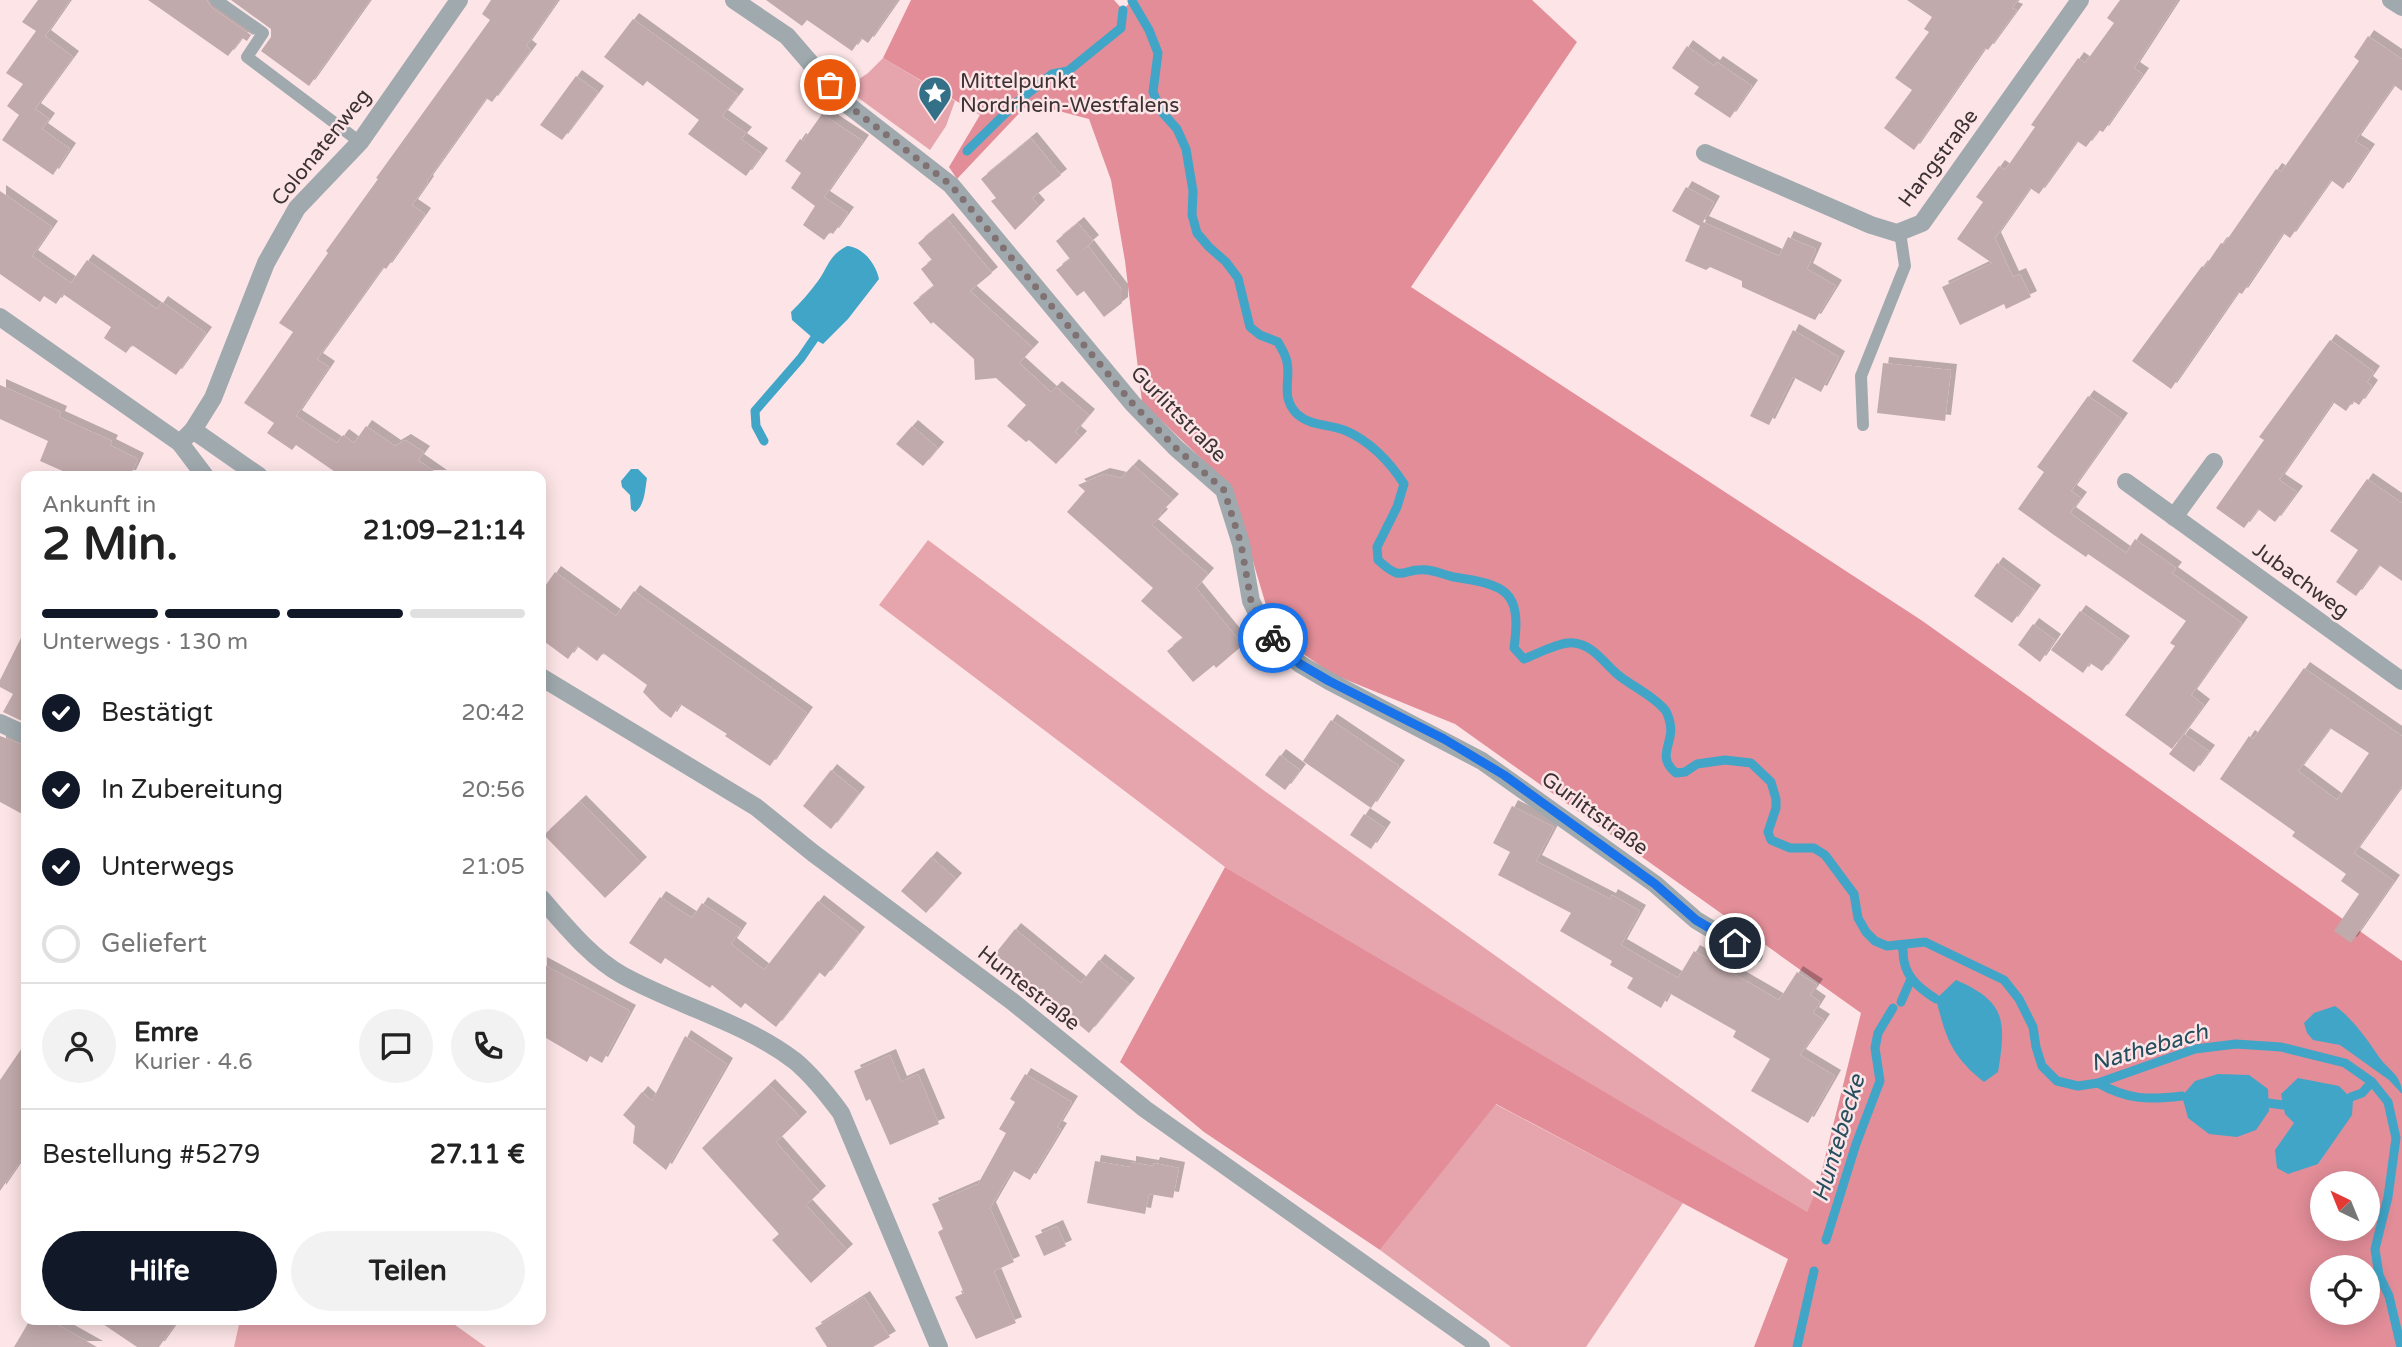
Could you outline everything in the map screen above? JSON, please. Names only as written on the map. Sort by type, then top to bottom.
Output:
[{"type":"street","name":"Colonatenweg","points":[[180,443],[193,430],[213,398],[266,263],[297,208],[360,142],[459,0]]},
{"type":"street","name":"Gurlittstraße","points":[[734,0],[786,36],[844,102],[951,185],[1133,404],[1176,448],[1224,490],[1241,544],[1251,601],[1265,629],[1284,650],[1300,664],[1329,681],[1482,761],[1655,884],[1696,920],[1754,955]]},
{"type":"street","name":"Hangstraße","points":[[1705,153],[1871,225],[1900,232],[1922,223],[2080,0]]},
{"type":"street","points":[[2391,0],[2402,7]]},
{"type":"street","points":[[0,317],[180,443],[201,471]]},
{"type":"street","points":[[193,430],[252,471]]},
{"type":"street","points":[[2174,517],[2214,462]]},
{"type":"street","name":"Jubachweg","points":[[2126,482],[2402,681]]},
{"type":"street","name":"Huntestraße","points":[[546,680],[755,807],[1013,1002],[1145,1110],[1481,1347]]},
{"type":"street","points":[[0,723],[21,733]]},
{"type":"street","points":[[546,904],[580,942],[620,974],[764,1042],[795,1062],[821,1086],[841,1113],[939,1347]]},
{"type":"lane","points":[[216,0],[263,33],[247,57],[360,142]]},
{"type":"lane","points":[[1863,425],[1861,376],[1905,266],[1900,232]]},
{"type":"shaded area","points":[[911,0],[1114,0],[1123,10],[1132,0],[1532,0],[1577,42],[1411,287],[1921,620],[2402,961],[2402,1347],[1754,1347],[1788,1259],[1496,1104],[1380,1250],[1204,1132],[1120,1062],[1225,867],[1807,1212],[1818,1186],[1861,1013],[1455,724],[1332,674],[1292,646],[1271,622],[1231,487],[1142,402],[1125,261],[1111,180],[1089,119],[1029,103],[957,179],[949,167],[980,115],[883,58]],"holes":[[[2294,1123],[2331,1144],[2318,1164]]]},
{"type":"shaded area","points":[[883,58],[955,101],[946,126],[930,150],[853,94],[850,85],[868,73]]},
{"type":"shaded area","points":[[928,540],[1266,792],[1818,1186],[1807,1213],[1225,867],[879,605]]},
{"type":"shaded area","points":[[1495,1104],[1683,1203],[1586,1347],[1511,1347],[1380,1250]]},
{"type":"shaded area","points":[[239,1325],[455,1325],[486,1347],[234,1347]]},
{"type":"water","points":[[847,246],[858,249],[868,257],[879,279],[848,319],[823,344],[792,320],[791,312],[822,276],[832,258]]},
{"type":"water","points":[[631,469],[638,469],[647,478],[643,502],[635,512],[631,509],[630,495],[622,487],[621,481]]},
{"type":"water","points":[[1956,980],[1985,997],[1999,1016],[2002,1040],[1998,1072],[1984,1082],[1964,1064],[1951,1045],[1936,999]]},
{"type":"water","points":[[2335,1006],[2354,1023],[2397,1077],[2402,1094],[2389,1080],[2340,1045],[2313,1040],[2307,1033],[2304,1023],[2314,1013]]},
{"type":"water","points":[[2218,1074],[2249,1075],[2268,1089],[2269,1111],[2256,1130],[2237,1137],[2209,1134],[2188,1118],[2182,1096],[2195,1081]]},
{"type":"water","points":[[2298,1078],[2339,1086],[2353,1100],[2352,1115],[2318,1164],[2288,1174],[2277,1168],[2275,1150],[2294,1123],[2285,1114],[2281,1094]]},
{"type":"building","points":[[38,0],[70,0],[45,36],[73,57],[35,109],[49,119],[42,129],[70,149],[53,175],[2,140],[19,115],[7,106],[23,84],[6,73],[36,31],[22,22]]},
{"type":"building","points":[[148,0],[207,0],[211,7],[251,35],[247,41],[242,38],[228,56]]},
{"type":"building","points":[[231,0],[370,0],[309,86],[261,51],[271,37],[271,29]]},
{"type":"building","points":[[491,0],[558,0],[526,46],[531,50],[492,102],[486,98],[427,181],[412,205],[425,214],[317,359],[329,367],[296,416],[337,443],[343,435],[354,443],[366,426],[395,446],[405,440],[424,452],[418,460],[434,471],[334,471],[296,445],[292,450],[267,433],[274,423],[244,403],[293,332],[279,323],[378,179],[376,178],[490,20],[482,14]]},
{"type":"building","points":[[766,0],[898,0],[868,43],[861,38],[852,51],[807,20],[802,26]]},
{"type":"building","points":[[1907,0],[2018,0],[2012,8],[2017,10],[1988,50],[1985,48],[1914,150],[1884,128],[1912,90],[1895,78],[1929,32],[1924,29],[1932,17]]},
{"type":"building","points":[[2120,0],[2178,0],[2134,68],[2143,74],[2103,132],[2099,130],[2086,147],[2077,141],[2039,194],[2030,188],[1995,238],[2013,277],[2020,274],[2031,297],[2006,309],[2004,304],[1960,325],[1942,287],[1992,263],[1957,239],[1983,202],[1976,197],[1999,166],[2005,170],[2035,127],[2031,125],[2078,58],[2085,63],[2114,23],[2107,18]]},
{"type":"building","points":[[633,19],[738,95],[722,116],[746,133],[741,139],[762,154],[746,176],[688,134],[699,120],[647,81],[643,86],[604,57]]},
{"type":"building","points":[[2368,36],[2402,59],[2402,91],[2394,85],[2355,141],[2369,150],[2343,189],[2331,180],[2290,238],[2283,233],[2242,294],[2238,292],[2171,389],[2132,361],[2202,266],[2204,268],[2221,243],[2224,244],[2276,169],[2281,172],[2359,61],[2354,57]]},
{"type":"building","points":[[1687,46],[1714,66],[1717,62],[1752,86],[1730,118],[1694,94],[1699,87],[1672,68]]},
{"type":"building","points":[[576,76],[598,92],[562,140],[540,125]]},
{"type":"building","points":[[822,114],[863,141],[824,197],[848,213],[833,234],[830,232],[824,240],[803,225],[815,206],[791,188],[801,173],[785,161]]},
{"type":"building","points":[[1031,138],[1061,175],[1032,198],[1039,206],[1015,230],[991,201],[996,198],[981,179]]},
{"type":"building","points":[[1686,187],[1714,202],[1703,222],[1779,256],[1788,237],[1816,249],[1807,269],[1836,286],[1815,320],[1742,287],[1742,281],[1710,267],[1706,270],[1685,261],[1700,226],[1672,211]]},
{"type":"building","points":[[0,191],[52,227],[32,256],[71,283],[87,260],[157,309],[162,302],[206,333],[176,375],[132,345],[126,353],[104,338],[111,327],[63,294],[56,304],[44,296],[40,302],[0,274]]},
{"type":"building","points":[[947,219],[992,273],[970,291],[1033,348],[1019,363],[1051,392],[1056,387],[1089,415],[1075,432],[1081,437],[1056,464],[1029,440],[1026,442],[1007,426],[1026,405],[996,378],[975,380],[974,359],[933,322],[931,324],[913,303],[934,286],[921,269],[932,260],[918,243]]},
{"type":"building","points":[[1078,223],[1093,241],[1080,252],[1088,246],[1122,290],[1122,303],[1104,317],[1084,291],[1077,296],[1056,270],[1070,259],[1056,241]]},
{"type":"building","points":[[1793,330],[1839,357],[1821,392],[1793,377],[1769,425],[1750,416]]},
{"type":"building","points":[[2330,340],[2374,372],[2367,382],[2372,386],[2359,405],[2353,401],[2346,411],[2333,402],[2279,480],[2297,492],[2275,522],[2258,509],[2244,528],[2216,508],[2264,440],[2259,437]]},
{"type":"building","points":[[1883,363],[1951,370],[1945,421],[1877,413]]},
{"type":"building","points":[[0,385],[61,412],[59,417],[112,441],[110,445],[138,459],[132,471],[63,471],[40,461],[48,441],[0,419]]},
{"type":"building","points":[[2088,396],[2122,419],[2071,491],[2081,498],[2070,513],[2126,553],[2135,539],[2176,568],[2172,573],[2242,623],[2191,695],[2204,705],[2172,749],[2125,715],[2175,646],[2170,643],[2186,621],[2088,554],[2086,557],[2018,509],[2044,472],[2037,467]]},
{"type":"building","points":[[912,426],[938,448],[923,466],[896,444]]},
{"type":"building","points":[[1133,465],[1173,500],[1152,525],[1208,574],[1196,588],[1243,645],[1216,668],[1214,665],[1193,682],[1167,651],[1183,638],[1141,601],[1153,588],[1067,512],[1085,491],[1078,485],[1104,474],[1121,478]]},
{"type":"building","points":[[2367,479],[2402,503],[2402,581],[2379,565],[2356,596],[2336,582],[2358,550],[2330,531]]},
{"type":"building","points":[[1997,563],[2035,591],[2012,623],[1974,596]]},
{"type":"building","points":[[555,572],[616,616],[634,591],[807,713],[770,766],[680,704],[671,718],[643,692],[647,685],[603,653],[597,661],[577,646],[568,659],[546,643],[546,585]]},
{"type":"building","points":[[2080,611],[2124,642],[2102,671],[2090,663],[2083,673],[2051,650]]},
{"type":"building","points":[[2033,624],[2055,640],[2040,662],[2018,645]]},
{"type":"building","points":[[21,638],[21,721],[3,712],[13,694],[0,687],[0,680]]},
{"type":"building","points":[[2304,668],[2402,736],[2402,786],[2354,853],[2394,881],[2351,943],[2334,931],[2359,894],[2341,881],[2346,874],[2292,836],[2295,832],[2220,779],[2249,736],[2253,739]],"holes":[[[2330,728],[2369,753],[2337,800],[2298,771]]]},
{"type":"building","points":[[1331,720],[1399,766],[1371,808],[1303,761]]},
{"type":"building","points":[[2184,734],[2209,751],[2194,772],[2169,754]]},
{"type":"building","points":[[0,736],[21,744],[21,813],[0,802]]},
{"type":"building","points":[[1280,755],[1300,770],[1285,790],[1265,775]]},
{"type":"building","points":[[831,770],[859,793],[831,829],[803,806]]},
{"type":"building","points":[[580,801],[641,863],[605,898],[546,837],[546,833]]},
{"type":"building","points":[[1512,806],[1554,827],[1536,861],[1610,899],[1612,895],[1640,911],[1621,945],[1678,978],[1694,951],[1779,1000],[1797,972],[1817,985],[1810,995],[1820,1002],[1813,1013],[1824,1020],[1800,1055],[1835,1076],[1808,1123],[1751,1091],[1770,1059],[1733,1037],[1736,1031],[1669,993],[1661,1008],[1627,988],[1633,978],[1610,965],[1612,961],[1560,931],[1571,913],[1498,875],[1510,852],[1493,843]]},
{"type":"building","points":[[1364,814],[1385,828],[1371,849],[1350,835]]},
{"type":"building","points":[[931,857],[956,879],[926,913],[901,891]]},
{"type":"building","points":[[660,897],[692,918],[702,903],[741,929],[731,944],[764,970],[818,901],[859,933],[825,977],[819,972],[776,1027],[745,1003],[741,1008],[712,985],[710,988],[665,958],[661,964],[629,943]]},
{"type":"building","points":[[1015,929],[1081,983],[1099,960],[1129,984],[1089,1033],[995,954]]},
{"type":"building","points":[[546,966],[630,1011],[602,1063],[590,1056],[587,1062],[546,1038]]},
{"type":"building","points":[[685,1036],[727,1064],[666,1170],[633,1143],[635,1126],[623,1115],[642,1092],[652,1101]]},
{"type":"building","points":[[21,1049],[21,1160],[0,1191],[0,1080]]},
{"type":"building","points":[[890,1055],[901,1082],[918,1074],[939,1124],[890,1145],[870,1099],[866,1101],[854,1071]]},
{"type":"building","points":[[1025,1074],[1072,1102],[1057,1127],[1061,1129],[1030,1180],[1012,1170],[990,1208],[1014,1262],[994,1271],[1016,1323],[976,1339],[955,1297],[964,1293],[938,1232],[943,1229],[932,1204],[978,1184],[1006,1133],[999,1129],[1015,1102],[1010,1099]]},
{"type":"building","points":[[769,1085],[801,1118],[776,1142],[820,1192],[806,1205],[847,1250],[811,1283],[772,1240],[779,1234],[702,1148]]},
{"type":"building","points":[[1095,1161],[1130,1167],[1130,1162],[1179,1168],[1173,1198],[1149,1194],[1145,1214],[1087,1203]]},
{"type":"building","points":[[1057,1226],[1066,1246],[1044,1256],[1035,1236]]},
{"type":"building","points":[[864,1297],[890,1337],[873,1347],[827,1347],[815,1328]]},
{"type":"building","points":[[27,1325],[58,1325],[97,1347],[14,1347]]},
{"type":"building","points":[[104,1325],[174,1325],[159,1347],[137,1347]]},
{"type":"waterway","name":"Nathebach","points":[[1132,1],[1149,30],[1158,53],[1153,92],[1161,111],[1177,129],[1186,149],[1193,191],[1192,215],[1197,233],[1238,278],[1250,327],[1260,335],[1278,342],[1282,349],[1287,362],[1287,395],[1292,408],[1308,421],[1344,430],[1362,440],[1385,460],[1404,484],[1397,507],[1377,547],[1378,560],[1393,572],[1427,570],[1498,588],[1512,602],[1516,629],[1514,648],[1524,659],[1569,643],[1581,644],[1593,651],[1617,674],[1666,711],[1671,727],[1666,754],[1676,773],[1685,772],[1697,764],[1725,760],[1751,763],[1771,782],[1776,799],[1776,808],[1768,832],[1771,840],[1790,848],[1814,848],[1825,855],[1854,894],[1858,918],[1875,941],[1887,946],[1925,942],[2004,980],[2019,999],[2033,1027],[2042,1066],[2057,1081],[2078,1086],[2098,1083],[2195,1049],[2236,1044],[2281,1047],[2345,1063],[2372,1082],[2388,1102],[2396,1138],[2388,1197],[2375,1249],[2379,1275],[2389,1296],[2401,1347]]},
{"type":"waterway","points":[[967,151],[1016,103],[1052,74],[1068,71],[1121,28],[1123,10]]},
{"type":"waterway","points":[[764,441],[756,426],[755,411],[814,339]]},
{"type":"waterway","name":"Huntebecke","points":[[1901,945],[1908,973],[1921,988],[1936,999]]},
{"type":"waterway","name":"Huntebecke","points":[[1901,1002],[1911,979]]},
{"type":"waterway","name":"Huntebecke","points":[[1826,1240],[1856,1144],[1880,1081],[1875,1048],[1878,1033],[1893,1008]]},
{"type":"waterway","points":[[2351,1097],[2362,1093],[2372,1082]]},
{"type":"waterway","points":[[2098,1083],[2129,1096],[2182,1096]]},
{"type":"waterway","points":[[2268,1103],[2283,1105]]},
{"type":"waterway","name":"Huntebecke","points":[[1797,1347],[1814,1271]]},
{"type":"way so far","points":[[830,85],[844,102],[951,185],[1133,404],[1176,448],[1224,490],[1241,544],[1251,601],[1265,629],[1273,638]]},
{"type":"place","name":"Mittelpunkt Nordrhein-Westfalens","points":[[935,123]]},
{"type":"route","points":[[1273,638],[1300,664],[1444,739],[1504,775],[1655,884],[1696,920],[1735,943]]}]
